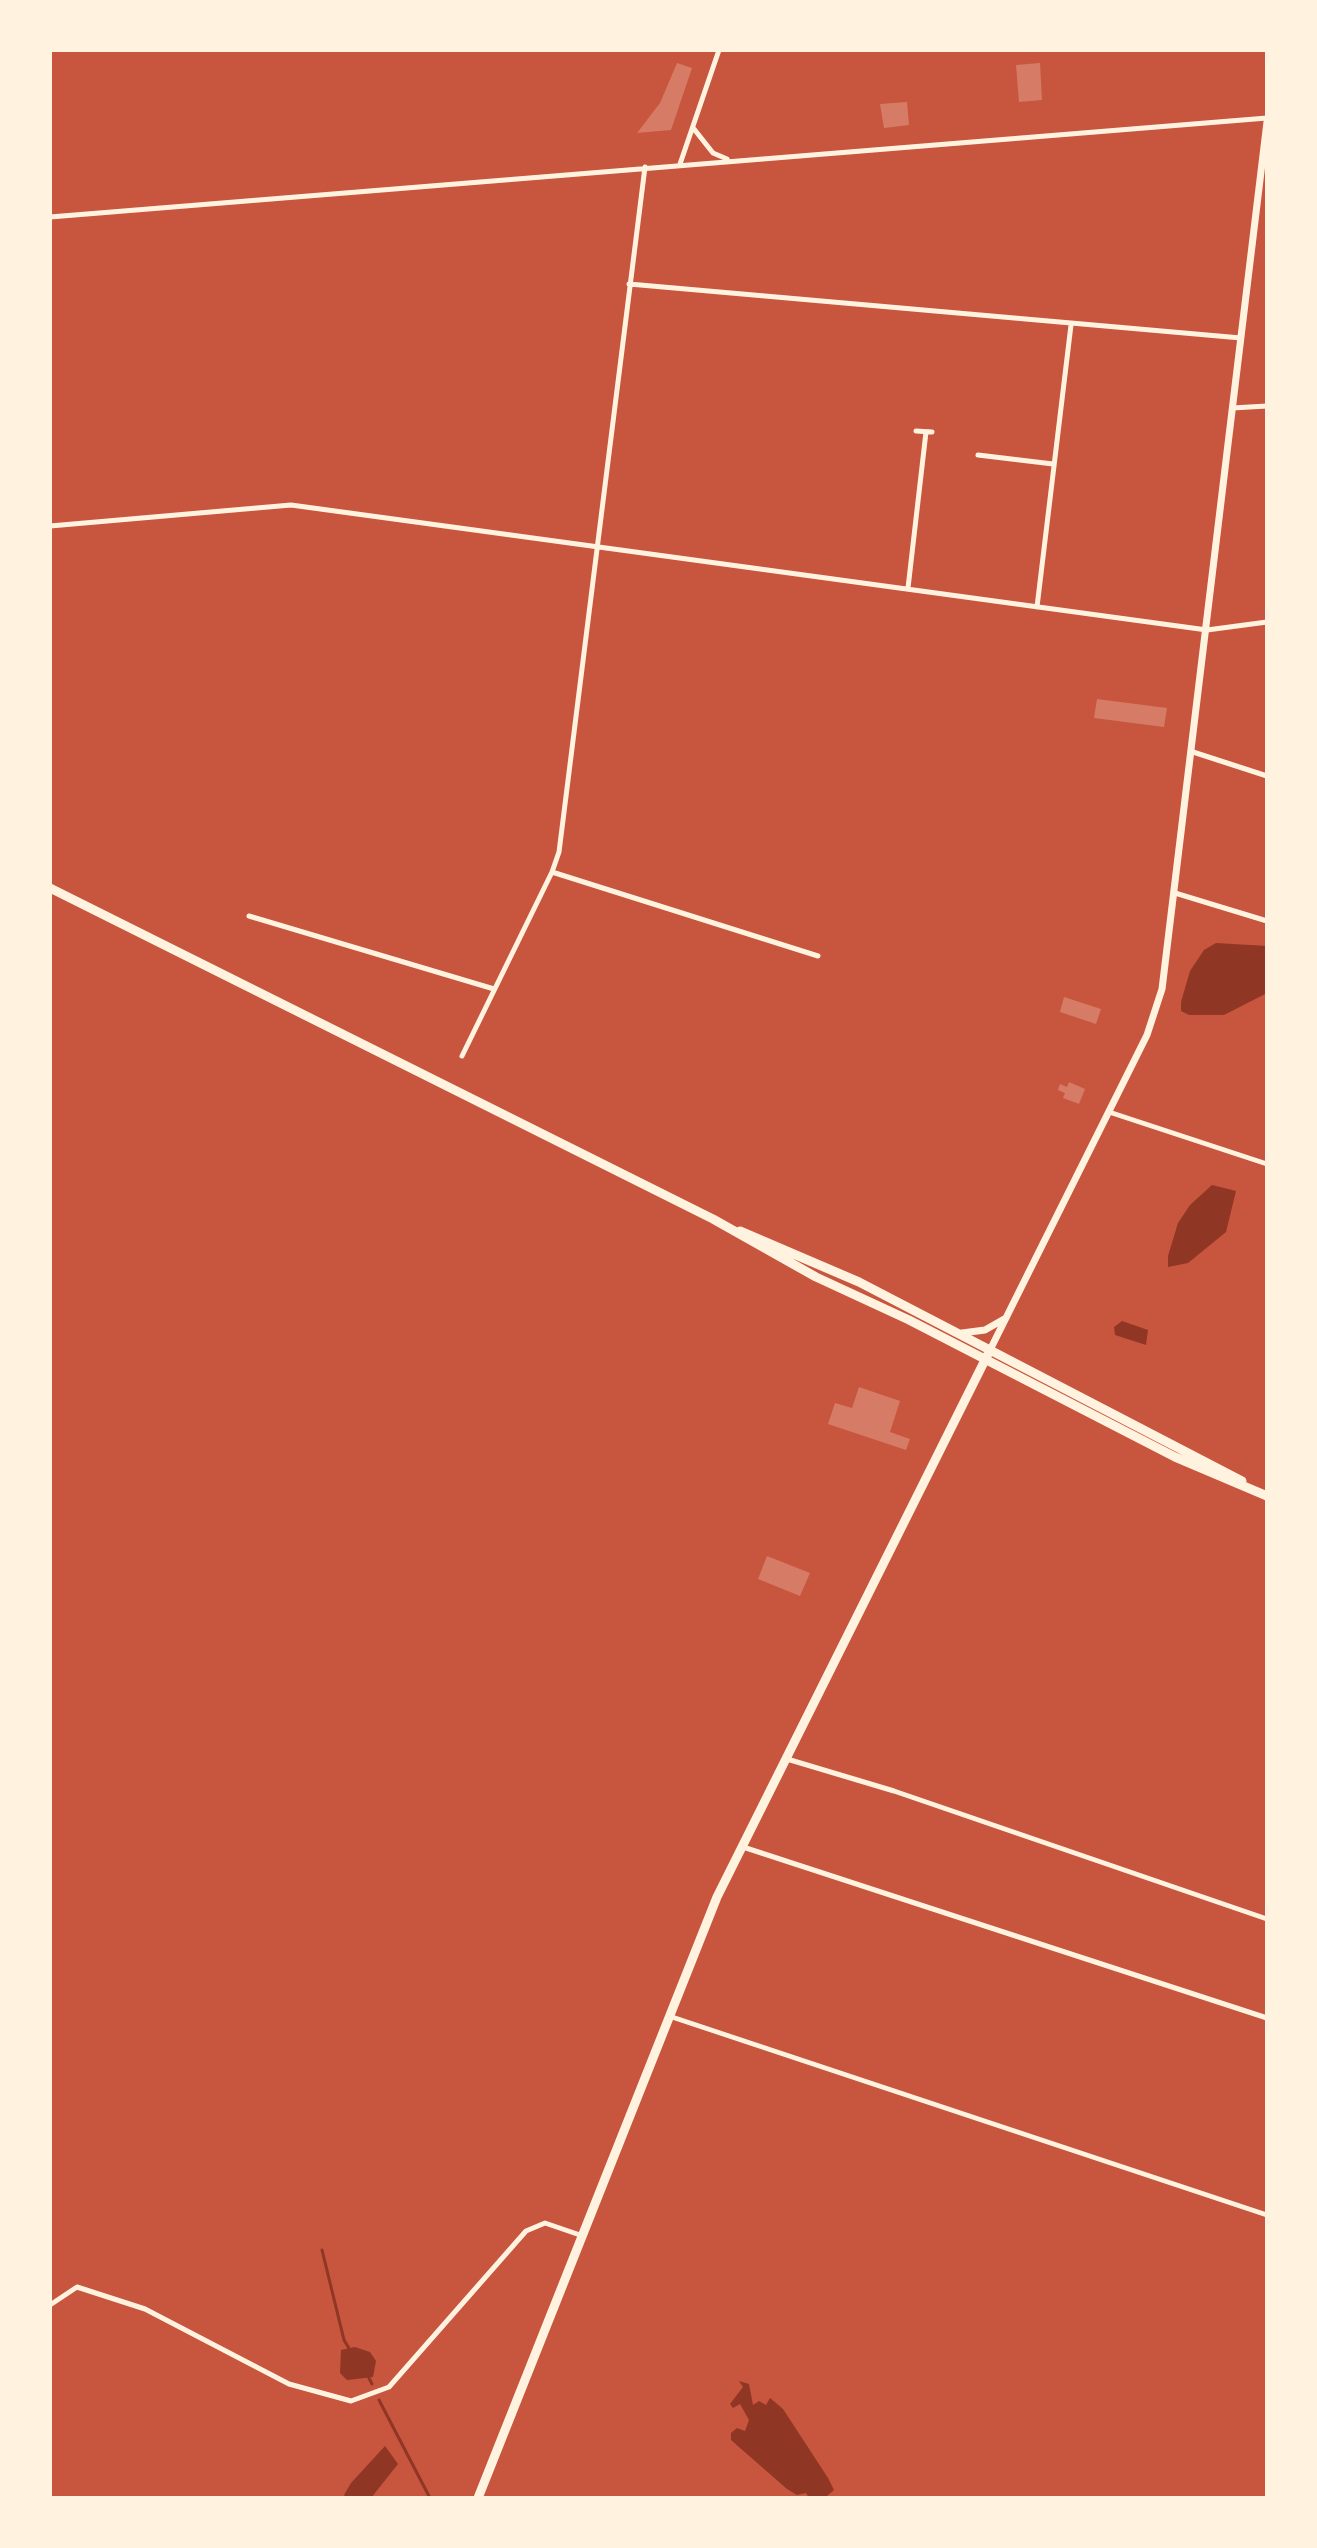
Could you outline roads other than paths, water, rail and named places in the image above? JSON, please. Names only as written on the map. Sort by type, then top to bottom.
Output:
[{"type":"main road","points":[[50,888],[723,1225],[790,1263],[1175,1457],[1267,1496]]},
{"type":"main road","points":[[723,1225],[859,1282],[1213,1465],[1251,1489]]},
{"type":"main road","points":[[478,2498],[580,2235],[717,1897],[990,1350]]},
{"type":"street","points":[[680,164],[719,50]]},
{"type":"street","points":[[50,217],[729,160],[1267,120],[1193,752],[1158,1001],[1147,1035],[990,1350]]},
{"type":"street","points":[[693,128],[713,153],[729,160]]},
{"type":"street","points":[[462,1056],[559,852],[645,167]]},
{"type":"street","points":[[629,284],[1241,338]]},
{"type":"street","points":[[1037,607],[1071,325]]},
{"type":"street","points":[[1232,408],[1267,406]]},
{"type":"street","points":[[908,588],[929,432],[916,431]]},
{"type":"street","points":[[978,455],[1053,464]]},
{"type":"street","points":[[50,526],[291,505],[1207,630],[1267,622]]},
{"type":"street","points":[[1193,752],[1267,776]]},
{"type":"street","points":[[552,872],[818,956]]},
{"type":"street","points":[[1175,893],[1267,921]]},
{"type":"street","points":[[249,916],[494,989]]},
{"type":"street","points":[[1109,1112],[1267,1164]]},
{"type":"street","points":[[955,1333],[985,1330],[1008,1316]]},
{"type":"street","points":[[786,1759],[894,1791],[1267,1919]]},
{"type":"street","points":[[742,1847],[1267,2018]]},
{"type":"street","points":[[668,2016],[1267,2215]]},
{"type":"street","points":[[50,2305],[77,2287],[118,2300],[145,2309],[289,2384],[351,2401],[389,2387],[532,2227],[545,2223],[580,2235]]},
{"type":"waterway","points":[[322,2250],[344,2340],[350,2350]]},
{"type":"waterway","points":[[368,2376],[372,2384]]},
{"type":"waterway","points":[[379,2400],[430,2498]]}]
